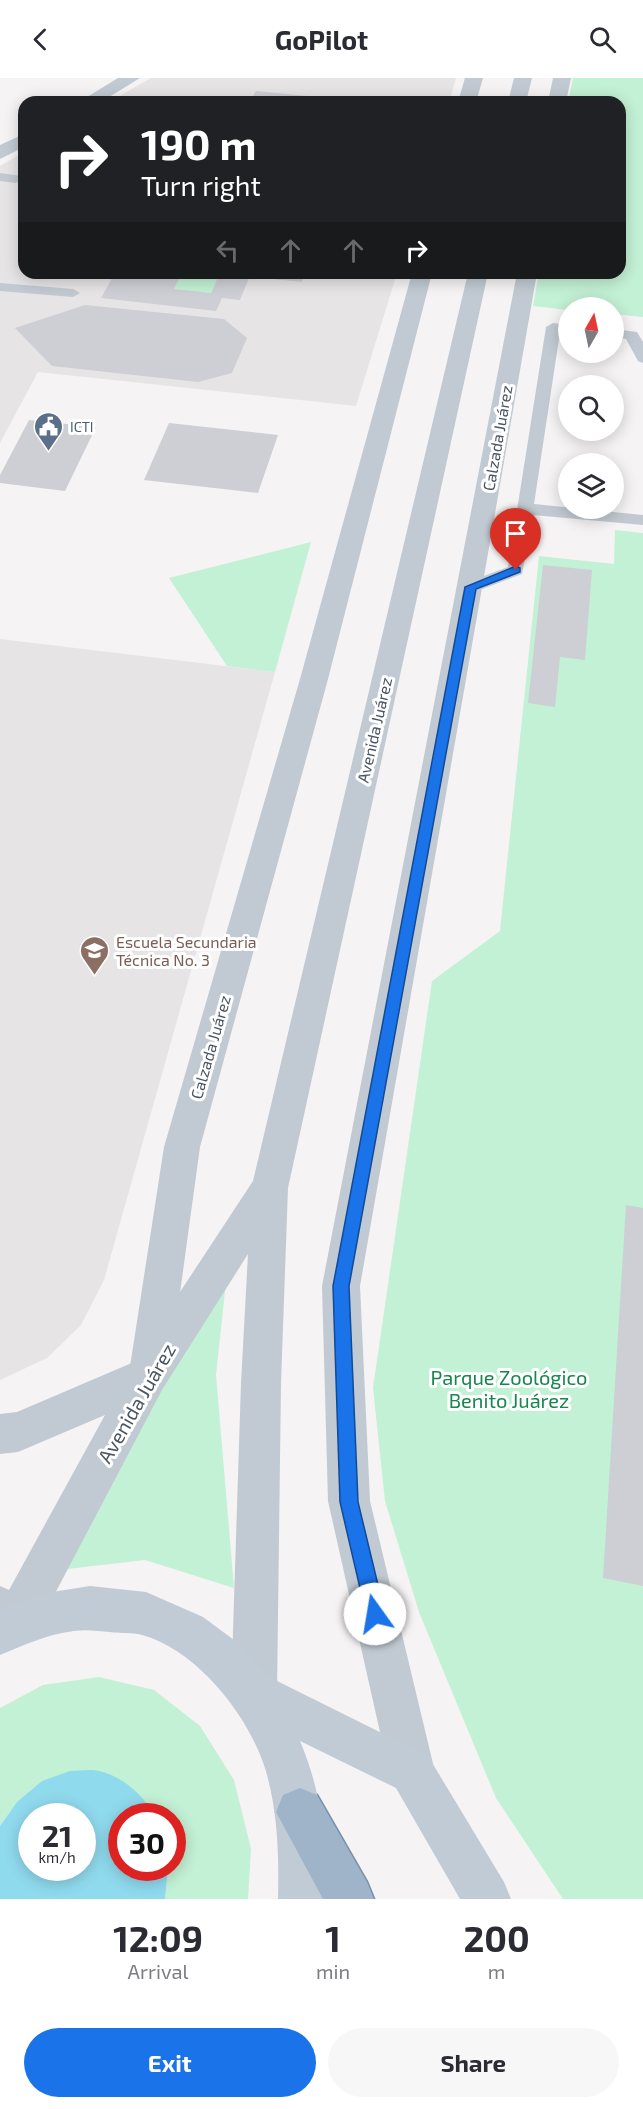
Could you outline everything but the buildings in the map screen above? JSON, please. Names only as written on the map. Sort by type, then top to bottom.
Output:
[{"type":"highway","points":[[300,1812],[350,1899]]},
{"type":"main road","points":[[5,1622],[80,1608],[145,1614],[205,1643],[254,1693],[283,1747],[300,1812],[302,1899]]},
{"type":"main road","points":[[254,1693],[412,1772],[487,1899]]},
{"type":"street","points":[[99,96],[131,78]]},
{"type":"street","points":[[469,96],[474,78]]},
{"type":"street","points":[[518,96],[523,78]]},
{"type":"street","points":[[558,96],[562,78]]},
{"type":"street","points":[[0,153],[18,142]]},
{"type":"street","name":"Calzada Juárez","points":[[148,1376],[182,1147],[314,679],[420,279]]},
{"type":"street","name":"Avenida Juárez","points":[[254,1693],[261,1383],[270,1188],[477,279]]},
{"type":"street","name":"Calzada Juárez","points":[[412,1772],[349,1502],[341,1286],[526,279]]},
{"type":"street","name":"Avenida Juárez","points":[[5,1622],[148,1376],[270,1188]]},
{"type":"street","points":[[0,1434],[18,1432],[148,1376]]},
{"type":"lane","points":[[0,177],[16,179]]},
{"type":"lane","points":[[0,287],[73,293]]},
{"type":"lane","points":[[471,587],[516,570],[554,327],[558,328]]},
{"type":"lane","points":[[624,334],[632,335],[643,358]]},
{"type":"lane","points":[[526,509],[643,520]]},
{"type":"shaded area","points":[[151,78],[456,78],[451,96],[120,96]]},
{"type":"shaded area","points":[[18,156],[18,279],[395,279],[356,406],[38,372],[0,443],[0,166]]},
{"type":"shaded area","name":"Escuela Secundaria Técnica No. 3","points":[[0,639],[275,672],[104,1280],[81,1325],[47,1358],[0,1380]]},
{"type":"green space","points":[[573,78],[643,78],[643,317],[624,315],[624,297],[558,297],[558,309],[533,306],[538,279],[626,279],[626,96],[569,96]]},
{"type":"green space","points":[[179,279],[217,279],[211,293],[174,289]]},
{"type":"green space","name":"Parque Zoológico Benito Juárez","points":[[615,530],[643,533],[643,1899],[563,1899],[496,1798],[419,1612],[385,1501],[373,1388],[432,981],[500,931],[539,556],[614,564]]},
{"type":"green space","points":[[311,542],[275,672],[227,666],[169,578]]},
{"type":"green space","points":[[232,1226],[216,1375],[234,1588],[145,1560],[50,1571]]},
{"type":"green space","points":[[99,1677],[154,1690],[200,1726],[234,1780],[251,1849],[248,1899],[165,1899],[167,1881],[186,1881],[186,1803],[108,1803],[108,1805],[96,1805],[96,1803],[17,1802],[0,1826],[0,1708],[43,1685]]},
{"type":"water","points":[[96,1770],[124,1782],[146,1803],[108,1803],[108,1881],[167,1881],[165,1899],[0,1899],[0,1826],[17,1802],[42,1781],[70,1771]]},
{"type":"place","name":"ICTI","points":[[49,452]]},
{"type":"place","name":"Escuela Secundaria Técnica No. 3","points":[[95,976]]},
{"type":"route","points":[[375,1614],[349,1502],[341,1286],[471,587],[516,570]]}]
